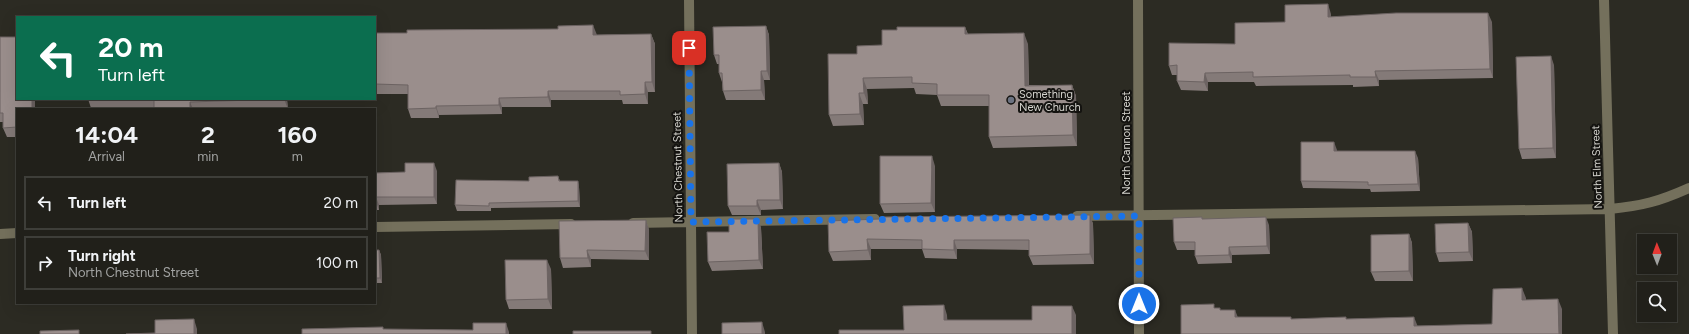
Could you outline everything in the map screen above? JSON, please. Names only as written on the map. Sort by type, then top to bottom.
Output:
[{"type":"street","name":"North Chestnut Street","points":[[688,0],[692,334]]},
{"type":"street","name":"North Cannon Street","points":[[1138,0],[1140,334]]},
{"type":"street","name":"North Elm Street","points":[[1604,0],[1613,334]]},
{"type":"street","points":[[1068,217],[1610,209],[1638,206],[1663,200],[1689,188]]},
{"type":"street","points":[[619,223],[887,219]]},
{"type":"street","points":[[376,227],[580,224]]},
{"type":"street","points":[[0,234],[16,233]]},
{"type":"building","points":[[1328,4],[1328,17],[1396,13],[1488,13],[1490,69],[1375,71],[1376,77],[1350,77],[1350,75],[1253,77],[1253,72],[1205,73],[1204,82],[1177,81],[1177,65],[1169,66],[1169,43],[1235,44],[1235,23],[1285,22],[1285,5]]},
{"type":"building","points":[[593,25],[593,35],[651,34],[652,82],[645,82],[645,94],[620,95],[620,91],[548,91],[548,97],[499,98],[499,105],[436,106],[436,108],[408,109],[408,85],[376,84],[376,33],[407,33],[407,30],[558,29],[558,26]]},
{"type":"building","points":[[766,26],[767,71],[761,71],[761,90],[723,91],[722,73],[719,73],[719,55],[714,55],[713,27]]},
{"type":"building","points":[[897,27],[965,27],[965,34],[1024,33],[1025,86],[1072,85],[1073,135],[989,137],[989,95],[937,95],[937,84],[912,83],[912,77],[863,78],[864,93],[859,93],[860,114],[829,115],[828,54],[857,54],[857,46],[882,45],[882,30],[897,30]]},
{"type":"building","points":[[0,37],[16,37],[16,100],[32,100],[32,108],[16,108],[16,127],[3,128],[3,113],[0,113]]},
{"type":"building","points":[[1551,56],[1553,148],[1519,149],[1516,57]]},
{"type":"building","points":[[154,100],[253,100],[190,102],[190,108],[154,108]]},
{"type":"building","points":[[1301,142],[1334,142],[1334,151],[1415,151],[1418,184],[1368,185],[1368,182],[1301,181]]},
{"type":"building","points":[[880,156],[932,156],[931,203],[880,204]]},
{"type":"building","points":[[405,163],[434,163],[434,197],[376,197],[376,173],[405,172]]},
{"type":"building","points":[[779,163],[780,200],[757,200],[757,206],[728,206],[727,164]]},
{"type":"building","points":[[558,176],[559,181],[578,181],[578,201],[489,203],[489,206],[455,205],[456,180],[529,181],[529,177]]},
{"type":"building","points":[[1090,215],[1090,254],[1029,256],[1029,240],[954,240],[954,250],[922,249],[922,240],[867,239],[868,250],[829,252],[828,221],[880,219],[880,217]]},
{"type":"building","points":[[1202,217],[1202,219],[1266,217],[1267,246],[1229,247],[1229,255],[1195,256],[1195,242],[1174,242],[1173,218]]},
{"type":"building","points":[[729,219],[758,219],[759,260],[708,262],[707,232],[729,232]]},
{"type":"building","points":[[646,220],[645,251],[587,250],[588,258],[560,258],[559,221]]},
{"type":"building","points":[[1468,223],[1469,252],[1436,253],[1435,224]]},
{"type":"building","points":[[1409,234],[1409,271],[1371,272],[1371,235]]},
{"type":"building","points":[[376,250],[379,250],[380,278],[376,278]]},
{"type":"building","points":[[505,260],[547,260],[548,299],[506,300]]},
{"type":"building","points":[[1522,288],[1522,300],[1558,299],[1559,334],[1181,334],[1181,305],[1214,304],[1214,308],[1220,308],[1220,310],[1235,310],[1235,317],[1291,317],[1291,319],[1346,317],[1346,319],[1414,317],[1414,326],[1492,324],[1493,289]]},
{"type":"building","points":[[944,305],[944,320],[1032,320],[1032,306],[1072,306],[1072,334],[839,334],[839,330],[904,330],[903,306]]},
{"type":"building","points":[[194,319],[194,334],[126,334],[155,333],[155,320]]},
{"type":"building","points":[[762,322],[762,334],[722,334],[722,323]]},
{"type":"building","points":[[473,323],[506,323],[506,334],[302,334],[302,329],[383,327],[383,329],[473,330]]},
{"type":"building","points":[[79,330],[79,334],[40,334],[40,331]]},
{"type":"building","points":[[573,331],[651,331],[651,334],[573,334]]},
{"type":"place","name":"Something New Church","points":[[1011,100]]},
{"type":"route","points":[[689,48],[691,222],[1139,216],[1139,304]]}]
